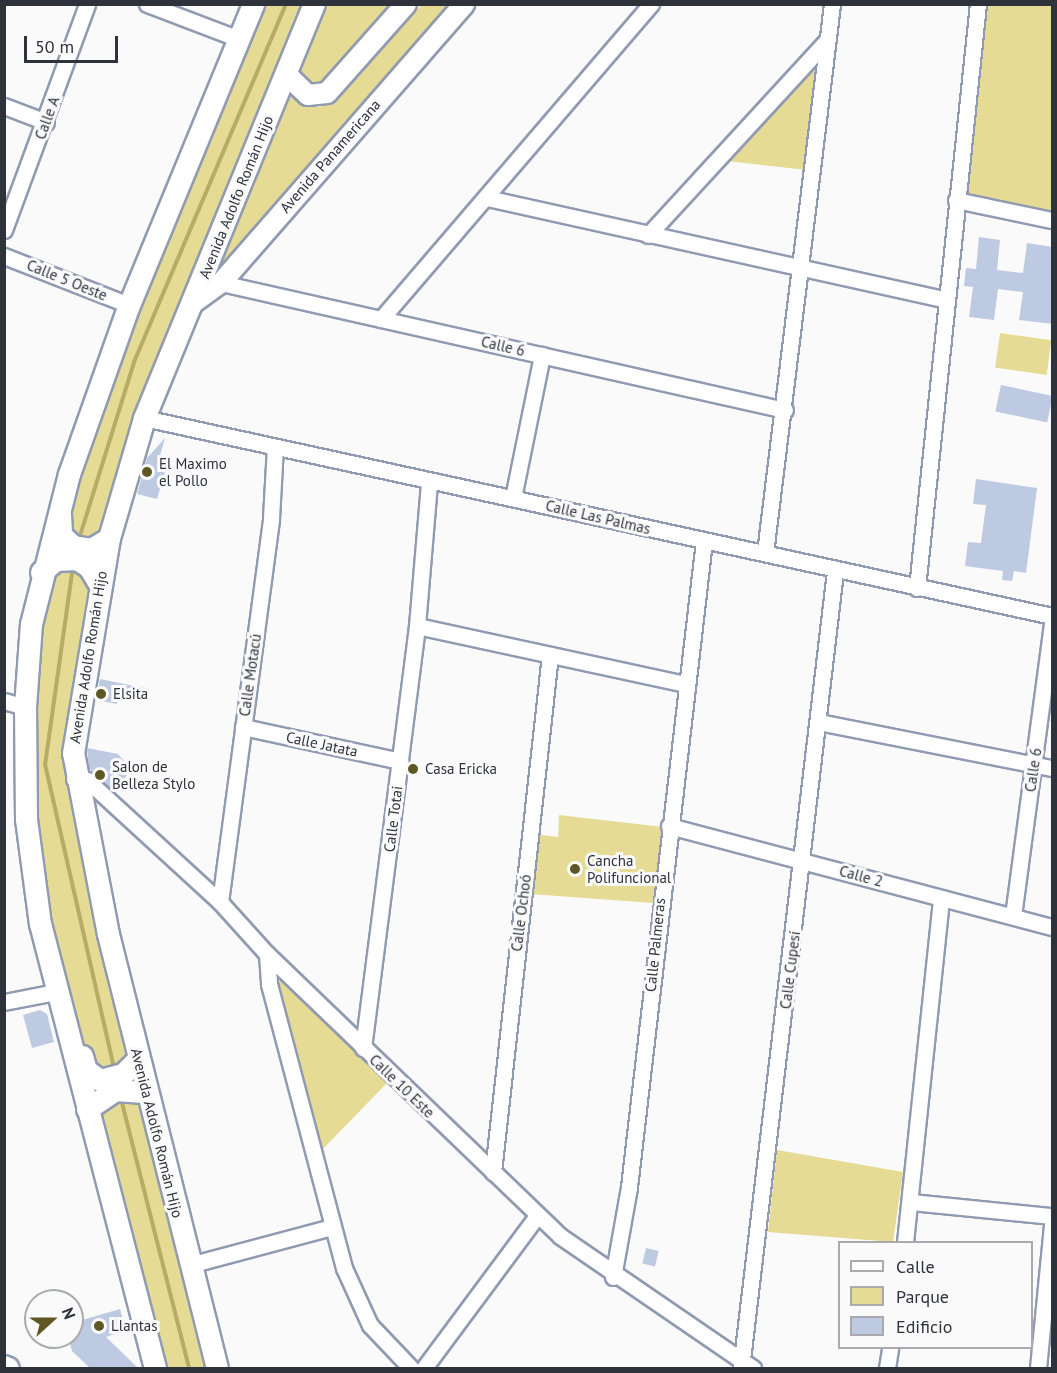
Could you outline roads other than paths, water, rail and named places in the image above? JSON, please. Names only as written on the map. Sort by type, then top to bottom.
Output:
[{"type":"main road","points":[[155,1368],[92,1104],[56,992],[40,924],[26,830],[15,704],[45,568],[69,474],[129,305],[253,4]]},
{"type":"main road","name":"Avenida Adolfo Román Hijo","points":[[217,1368],[135,1063],[74,779],[75,729],[98,581],[107,540],[144,418],[314,4]]},
{"type":"main road","points":[[69,474],[59,520],[63,538],[86,549],[107,540]]},
{"type":"main road","points":[[45,568],[77,559],[98,581]]},
{"type":"main road","points":[[40,924],[92,1078],[112,1079],[135,1063]]},
{"type":"main road","points":[[92,1104],[142,1090]]},
{"type":"street","name":"Calle A","points":[[4,230],[46,122],[87,4]]},
{"type":"street","points":[[147,4],[239,39]]},
{"type":"street","points":[[286,74],[308,94],[327,93],[406,4]]},
{"type":"street","name":"Avenida Panamericana","points":[[193,303],[221,283],[464,4]]},
{"type":"street","points":[[381,319],[488,198],[651,4]]},
{"type":"street","points":[[765,553],[785,410],[832,4]]},
{"type":"street","points":[[917,588],[978,4]]},
{"type":"street","points":[[648,235],[827,40]]},
{"type":"street","points":[[4,106],[46,122]]},
{"type":"street","points":[[488,198],[800,272],[947,300]]},
{"type":"street","points":[[956,200],[1053,220]]},
{"type":"street","name":"Calle 5 Oeste","points":[[4,256],[129,305]]},
{"type":"street","name":"Calle 6","points":[[221,283],[785,410]]},
{"type":"street","points":[[513,498],[542,355]]},
{"type":"street","name":"Calle Las Palmas","points":[[144,418],[429,482],[765,553],[836,571],[1053,616]]},
{"type":"street","name":"Calle Motacú","points":[[220,902],[243,727],[275,447]]},
{"type":"street","name":"Calle Totai","points":[[363,1048],[417,626],[429,482]]},
{"type":"street","name":"Calle Palmeras","points":[[614,1277],[629,1187],[685,684],[704,541]]},
{"type":"street","name":"Calle Cupesí","points":[[745,1366],[836,571]]},
{"type":"street","name":"Calle 6","points":[[1013,916],[1053,624]]},
{"type":"street","points":[[417,626],[685,684]]},
{"type":"street","name":"Calle Ochoó","points":[[492,1172],[550,655]]},
{"type":"street","points":[[819,722],[1053,768]]},
{"type":"street","name":"Calle Jatata","points":[[243,727],[400,761]]},
{"type":"street","name":"Calle 10 Este","points":[[74,779],[87,780],[220,902],[267,954],[537,1216],[614,1277],[745,1366]]},
{"type":"street","name":"Calle 2","points":[[669,826],[1053,927]]},
{"type":"street","points":[[905,1241],[941,898]]},
{"type":"street","points":[[267,954],[267,974],[332,1227],[359,1306],[411,1368]]},
{"type":"street","points":[[4,1002],[56,992]]},
{"type":"street","points":[[911,1202],[1053,1216]]},
{"type":"street","points":[[424,1368],[537,1216]]},
{"type":"street","points":[[1038,1368],[1053,1224]]},
{"type":"street","points":[[189,1265],[332,1227]]},
{"type":"street","points":[[887,1368],[890,1349]]},
{"type":"street","points":[[4,1366],[9,1368]]},
{"type":"waterway","points":[[79,539],[134,362],[286,4]]},
{"type":"waterway","points":[[73,566],[45,764],[114,1068]]},
{"type":"waterway","points":[[121,1099],[189,1368]]},
{"type":"place","name":"El Maximo el Pollo","points":[[147,472]]},
{"type":"place","name":"Elsita","points":[[101,694]]},
{"type":"place","name":"Casa Ericka","points":[[413,769]]},
{"type":"place","name":"Salon de Belleza Stylo","points":[[100,775]]},
{"type":"place","name":"Cancha Polifuncional","points":[[575,869]]},
{"type":"place","name":"Llantas","points":[[99,1326]]}]
